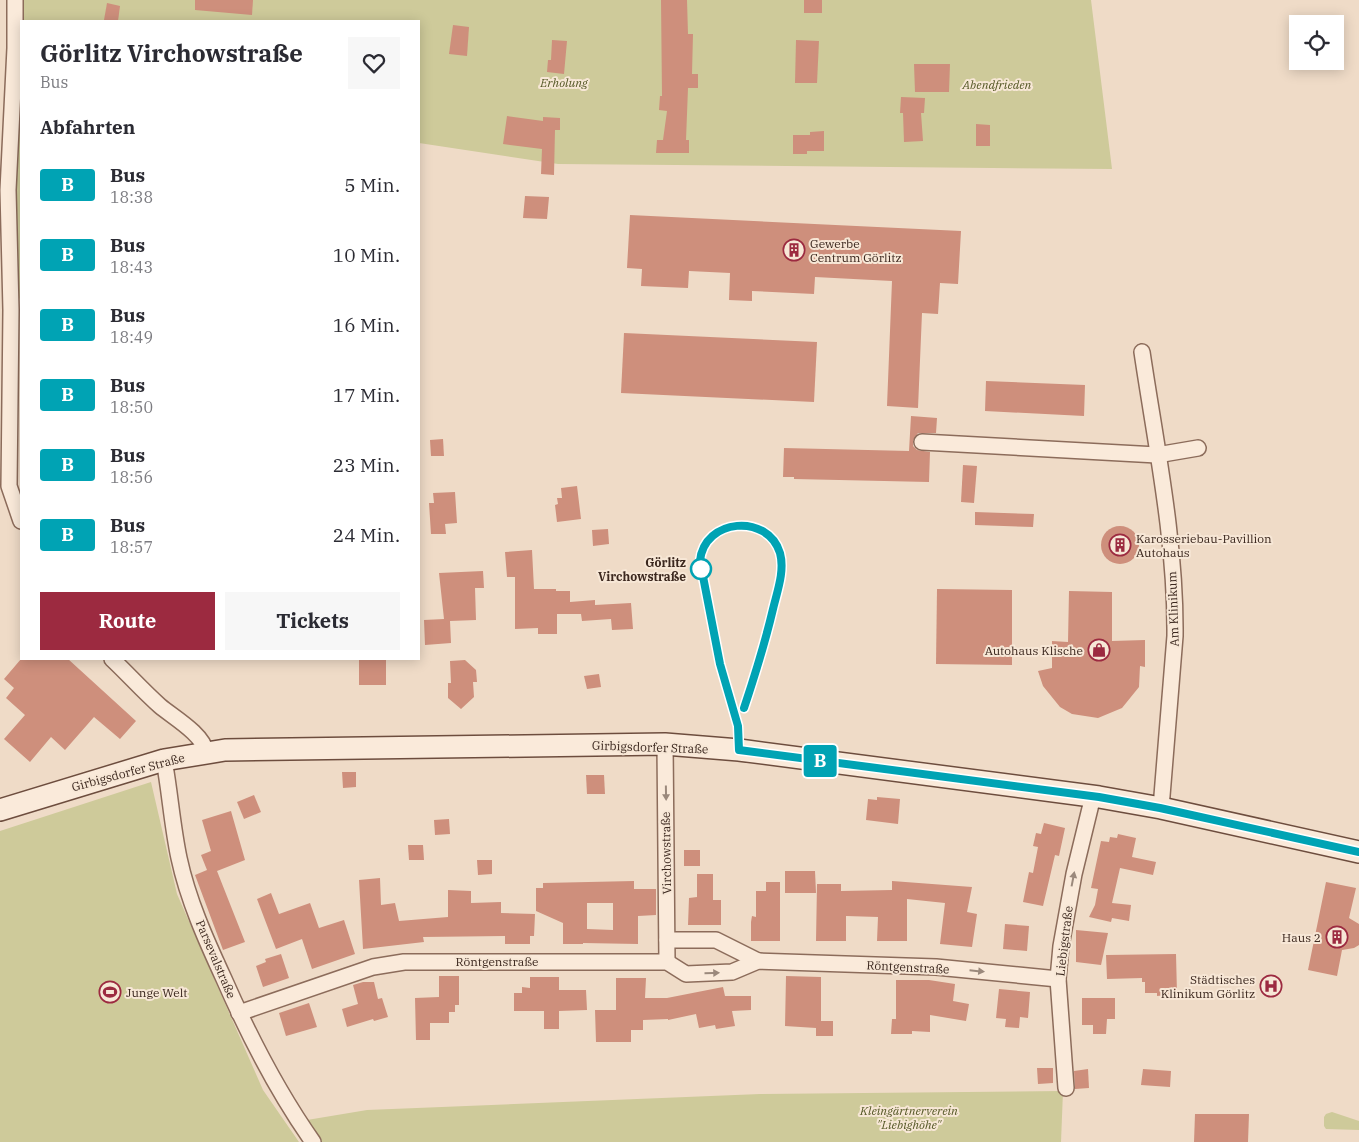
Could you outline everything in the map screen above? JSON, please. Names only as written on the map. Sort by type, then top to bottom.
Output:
[{"type":"street","points":[[15,0],[8,190],[16,310],[9,486],[20,518]]},
{"type":"street","name":"Am Klinikum","points":[[1142,352],[1167,513],[1175,613],[1175,636],[1160,808]]},
{"type":"street","points":[[922,442],[1157,455],[1198,448]]},
{"type":"street","points":[[113,660],[159,705],[197,736],[206,747],[206,752]]},
{"type":"street","name":"Girbigsdorfer Straße","points":[[0,810],[164,760],[224,750],[665,744],[739,750],[1092,796],[1160,808],[1359,852]]},
{"type":"street","name":"Virchowstraße","points":[[665,744],[667,962]]},
{"type":"street","name":"Parsevalstraße","points":[[164,760],[179,858],[188,890],[209,946],[239,1013],[274,1082],[313,1142]]},
{"type":"street","name":"Liebigstraße","points":[[1066,1088],[1058,979],[1061,946],[1074,874],[1092,796]]},
{"type":"street","name":"Röntgenstraße","points":[[667,940],[716,940],[758,961],[936,967],[1058,979]]},
{"type":"street","name":"Röntgenstraße","points":[[239,1013],[373,967],[404,962],[667,962],[686,974],[732,972],[758,961]]},
{"type":"green space","points":[[22,0],[1091,0],[1112,169],[558,164],[420,143],[420,20],[22,20]]},
{"type":"green space","points":[[20,96],[20,299],[18,298],[15,190]]},
{"type":"green space","name":"Junge Welt","points":[[151,782],[177,894],[263,1090],[299,1142],[0,1142],[0,831]]},
{"type":"green space","name":"Kleingärtnerverein \"Liebighöhe\"","points":[[1063,1091],[1061,1142],[317,1142],[301,1121],[367,1110],[760,1094]]},
{"type":"green space","points":[[1332,1112],[1359,1121],[1359,1130],[1326,1129],[1324,1117]]},
{"type":"building","points":[[195,0],[253,0],[252,15],[195,10]]},
{"type":"building","points":[[661,0],[687,0],[688,34],[693,34],[692,74],[698,74],[698,88],[688,88],[686,140],[689,140],[689,153],[656,153],[657,140],[663,140],[667,111],[659,110],[660,96],[662,96]]},
{"type":"building","points":[[804,0],[822,0],[822,13],[804,13]]},
{"type":"building","points":[[107,3],[120,6],[118,20],[104,20]]},
{"type":"building","points":[[453,25],[469,27],[467,56],[449,54]]},
{"type":"building","points":[[552,40],[567,41],[564,74],[547,72],[548,60],[551,60]]},
{"type":"building","points":[[796,40],[819,41],[817,83],[795,83]]},
{"type":"building","points":[[914,64],[950,64],[949,92],[915,92]]},
{"type":"building","points":[[901,97],[925,98],[924,113],[921,113],[923,141],[904,142],[903,113],[900,113]]},
{"type":"building","points":[[507,116],[543,121],[543,117],[560,118],[560,130],[555,130],[554,175],[541,174],[542,149],[503,144]]},
{"type":"building","points":[[976,124],[990,125],[990,146],[976,146]]},
{"type":"building","points":[[824,131],[824,151],[807,151],[807,154],[793,154],[793,135],[810,135],[810,132]]},
{"type":"building","points":[[525,196],[549,197],[547,219],[523,218]]},
{"type":"building","name":"Gewerbe Centrum Görlitz","points":[[630,215],[961,231],[958,284],[940,283],[938,314],[922,313],[918,408],[887,406],[892,281],[815,277],[814,294],[752,291],[752,301],[729,300],[730,273],[689,271],[688,288],[641,286],[642,269],[627,268]]},
{"type":"building","points":[[624,333],[817,342],[814,402],[621,393]]},
{"type":"building","points":[[986,381],[1085,385],[1084,416],[985,411]]},
{"type":"building","points":[[911,416],[937,418],[936,433],[918,433],[913,441],[913,446],[917,450],[930,452],[929,482],[794,479],[794,477],[783,477],[784,448],[909,451]]},
{"type":"building","points":[[443,439],[444,456],[431,456],[430,440]]},
{"type":"building","points":[[963,465],[977,466],[974,503],[961,502]]},
{"type":"building","points":[[577,486],[581,519],[557,522],[555,505],[558,504],[557,498],[562,498],[561,488]]},
{"type":"building","points":[[455,492],[457,523],[445,524],[446,534],[431,534],[429,503],[434,503],[433,493]]},
{"type":"building","points":[[975,512],[1034,514],[1033,527],[975,525]]},
{"type":"building","name":"Karosseriebau-Pavillion Autohaus","points":[[1120,526],[1127,527],[1133,532],[1138,538],[1138,552],[1133,558],[1127,563],[1120,564],[1113,563],[1107,558],[1102,552],[1101,545],[1102,538],[1107,532],[1113,527]]},
{"type":"building","points":[[608,529],[609,544],[593,546],[592,530]]},
{"type":"building","points":[[532,550],[534,589],[570,591],[570,602],[595,600],[595,605],[631,603],[633,629],[612,630],[611,619],[582,621],[581,614],[557,614],[557,634],[538,634],[538,628],[515,629],[515,577],[507,577],[505,552]]},
{"type":"building","points":[[483,571],[484,588],[475,588],[476,620],[450,621],[451,643],[425,645],[424,620],[444,619],[439,573]]},
{"type":"building","points":[[937,589],[1012,590],[1012,665],[936,664]]},
{"type":"building","name":"Autohaus Klische","points":[[1069,591],[1112,592],[1112,641],[1145,640],[1145,667],[1140,666],[1139,687],[1122,708],[1098,718],[1072,714],[1060,707],[1043,686],[1038,671],[1052,668],[1052,641],[1068,642]]},
{"type":"building","points":[[20,660],[69,660],[136,721],[120,739],[94,717],[65,750],[51,737],[30,762],[4,739],[25,715],[6,698],[14,688],[4,679]]},
{"type":"building","points":[[359,660],[386,660],[386,685],[359,685]]},
{"type":"building","points":[[465,660],[476,670],[477,682],[473,682],[474,697],[461,709],[448,698],[448,683],[451,683],[450,661]]},
{"type":"building","points":[[599,674],[601,687],[587,689],[584,676]]},
{"type":"building","points":[[342,772],[356,772],[356,787],[343,788]]},
{"type":"building","points":[[586,775],[604,775],[605,794],[587,794]]},
{"type":"building","points":[[254,795],[261,812],[244,819],[237,802]]},
{"type":"building","points":[[877,797],[900,799],[898,824],[866,820],[868,799],[877,800]]},
{"type":"building","points":[[231,811],[245,860],[217,871],[245,942],[223,950],[195,875],[207,870],[201,855],[211,851],[202,820]]},
{"type":"building","points":[[449,819],[450,834],[435,835],[434,820]]},
{"type":"building","points":[[1044,823],[1065,828],[1059,856],[1055,855],[1043,906],[1023,902],[1029,872],[1033,873],[1038,847],[1033,846],[1036,833],[1041,834]]},
{"type":"building","points":[[1118,834],[1136,838],[1132,857],[1156,862],[1153,875],[1120,868],[1112,903],[1131,905],[1129,921],[1112,918],[1111,922],[1089,917],[1095,905],[1098,889],[1091,888],[1101,841],[1109,842],[1110,837],[1117,838]]},
{"type":"building","points":[[408,845],[423,845],[424,860],[409,860]]},
{"type":"building","points":[[684,850],[700,850],[700,866],[684,866]]},
{"type":"building","points":[[477,860],[492,860],[492,874],[478,875]]},
{"type":"building","points":[[785,871],[815,871],[816,893],[785,893]]},
{"type":"building","points":[[697,874],[713,874],[713,900],[721,900],[721,925],[688,925],[689,898],[697,897]]},
{"type":"building","points":[[380,878],[381,905],[395,903],[399,921],[448,917],[448,890],[471,891],[471,903],[501,902],[501,913],[535,914],[534,936],[530,936],[530,944],[505,944],[505,936],[423,937],[424,942],[363,949],[359,880]]},
{"type":"building","points":[[634,881],[634,889],[656,889],[656,915],[638,916],[638,944],[563,944],[563,923],[536,911],[536,888],[543,888],[543,883]],"holes":[[[587,903],[613,903],[613,930],[587,929]]]},
{"type":"building","points":[[892,881],[972,887],[967,912],[977,914],[972,947],[940,944],[945,903],[907,899],[907,941],[877,941],[878,917],[846,916],[846,941],[816,941],[817,884],[841,884],[841,891],[892,890]]},
{"type":"building","points":[[766,882],[780,882],[780,941],[751,941],[752,916],[756,917],[756,891],[766,891]]},
{"type":"building","name":"Haus 2","points":[[1326,882],[1356,888],[1349,918],[1359,924],[1359,945],[1342,950],[1337,976],[1308,970]]},
{"type":"building","points":[[271,893],[279,914],[310,903],[319,928],[344,920],[355,954],[312,969],[302,939],[276,949],[257,899]]},
{"type":"building","points":[[1005,924],[1029,926],[1027,951],[1003,949]]},
{"type":"building","points":[[1076,930],[1108,933],[1101,965],[1076,962]]},
{"type":"building","points":[[281,954],[289,978],[263,987],[256,966],[266,962],[265,959]]},
{"type":"building","points":[[1176,954],[1177,994],[1157,996],[1157,993],[1145,993],[1145,982],[1142,982],[1142,978],[1107,979],[1106,955]]},
{"type":"building","points":[[439,976],[459,976],[459,1005],[455,1005],[455,1012],[449,1012],[449,1023],[430,1023],[430,1040],[416,1040],[415,998],[439,997]]},
{"type":"building","points":[[786,976],[821,977],[821,1021],[833,1021],[833,1036],[816,1036],[816,1028],[785,1026]]},
{"type":"building","points":[[530,977],[559,977],[559,990],[586,990],[587,1010],[559,1011],[559,1029],[544,1029],[544,1011],[514,1011],[514,993],[522,993],[522,987],[530,988]]},
{"type":"building","points":[[616,978],[646,978],[645,998],[667,998],[723,987],[725,996],[751,996],[751,1010],[732,1011],[735,1026],[716,1029],[715,1025],[699,1028],[696,1014],[668,1020],[643,1020],[643,1030],[631,1030],[631,1042],[596,1042],[595,1010],[616,1010]]},
{"type":"building","points":[[896,980],[929,980],[955,984],[953,1001],[969,1004],[966,1021],[930,1015],[930,1032],[912,1031],[912,1034],[891,1034],[892,1019],[896,1019]]},
{"type":"building","points":[[363,982],[374,982],[378,999],[382,998],[388,1017],[374,1021],[373,1019],[347,1027],[342,1009],[358,1004],[353,985]]},
{"type":"building","points":[[999,989],[1030,992],[1028,1018],[1020,1017],[1019,1028],[1005,1027],[1006,1019],[996,1018]]},
{"type":"building","points":[[1082,998],[1115,998],[1115,1019],[1107,1019],[1106,1034],[1093,1034],[1093,1025],[1082,1025]]},
{"type":"building","points":[[309,1003],[317,1027],[286,1036],[279,1013]]},
{"type":"building","points":[[1037,1068],[1053,1068],[1053,1083],[1038,1084]]},
{"type":"building","points":[[1088,1069],[1089,1088],[1075,1089],[1074,1071]]},
{"type":"building","points":[[1143,1069],[1171,1071],[1170,1087],[1141,1085]]},
{"type":"building","points":[[1195,1114],[1249,1114],[1248,1142],[1194,1142]]},
{"type":"bus line","name":"B","points":[[744,708],[761,657],[779,583],[781,561],[780,552],[768,536],[753,527],[738,525],[715,533],[702,549],[700,561],[720,664],[738,726],[739,750],[1099,797],[1160,808],[1359,852]]},
{"type":"place","name":"Gewerbe Centrum Görlitz","points":[[794,250]]},
{"type":"place","name":"Karosseriebau-Pavillion Autohaus","points":[[1120,545]]},
{"type":"place","name":"Görlitz Virchowstraße","points":[[701,569]]},
{"type":"place","name":"Autohaus Klische","points":[[1099,650]]},
{"type":"place","name":"Haus 2","points":[[1337,937]]},
{"type":"place","name":"Städtisches Klinikum Görlitz","points":[[1271,986]]},
{"type":"place","name":"Junge Welt","points":[[110,992]]},
{"type":"park label","name":"Erholung","points":[[564,82]]},
{"type":"park label","name":"Abendfrieden","points":[[997,84]]}]
